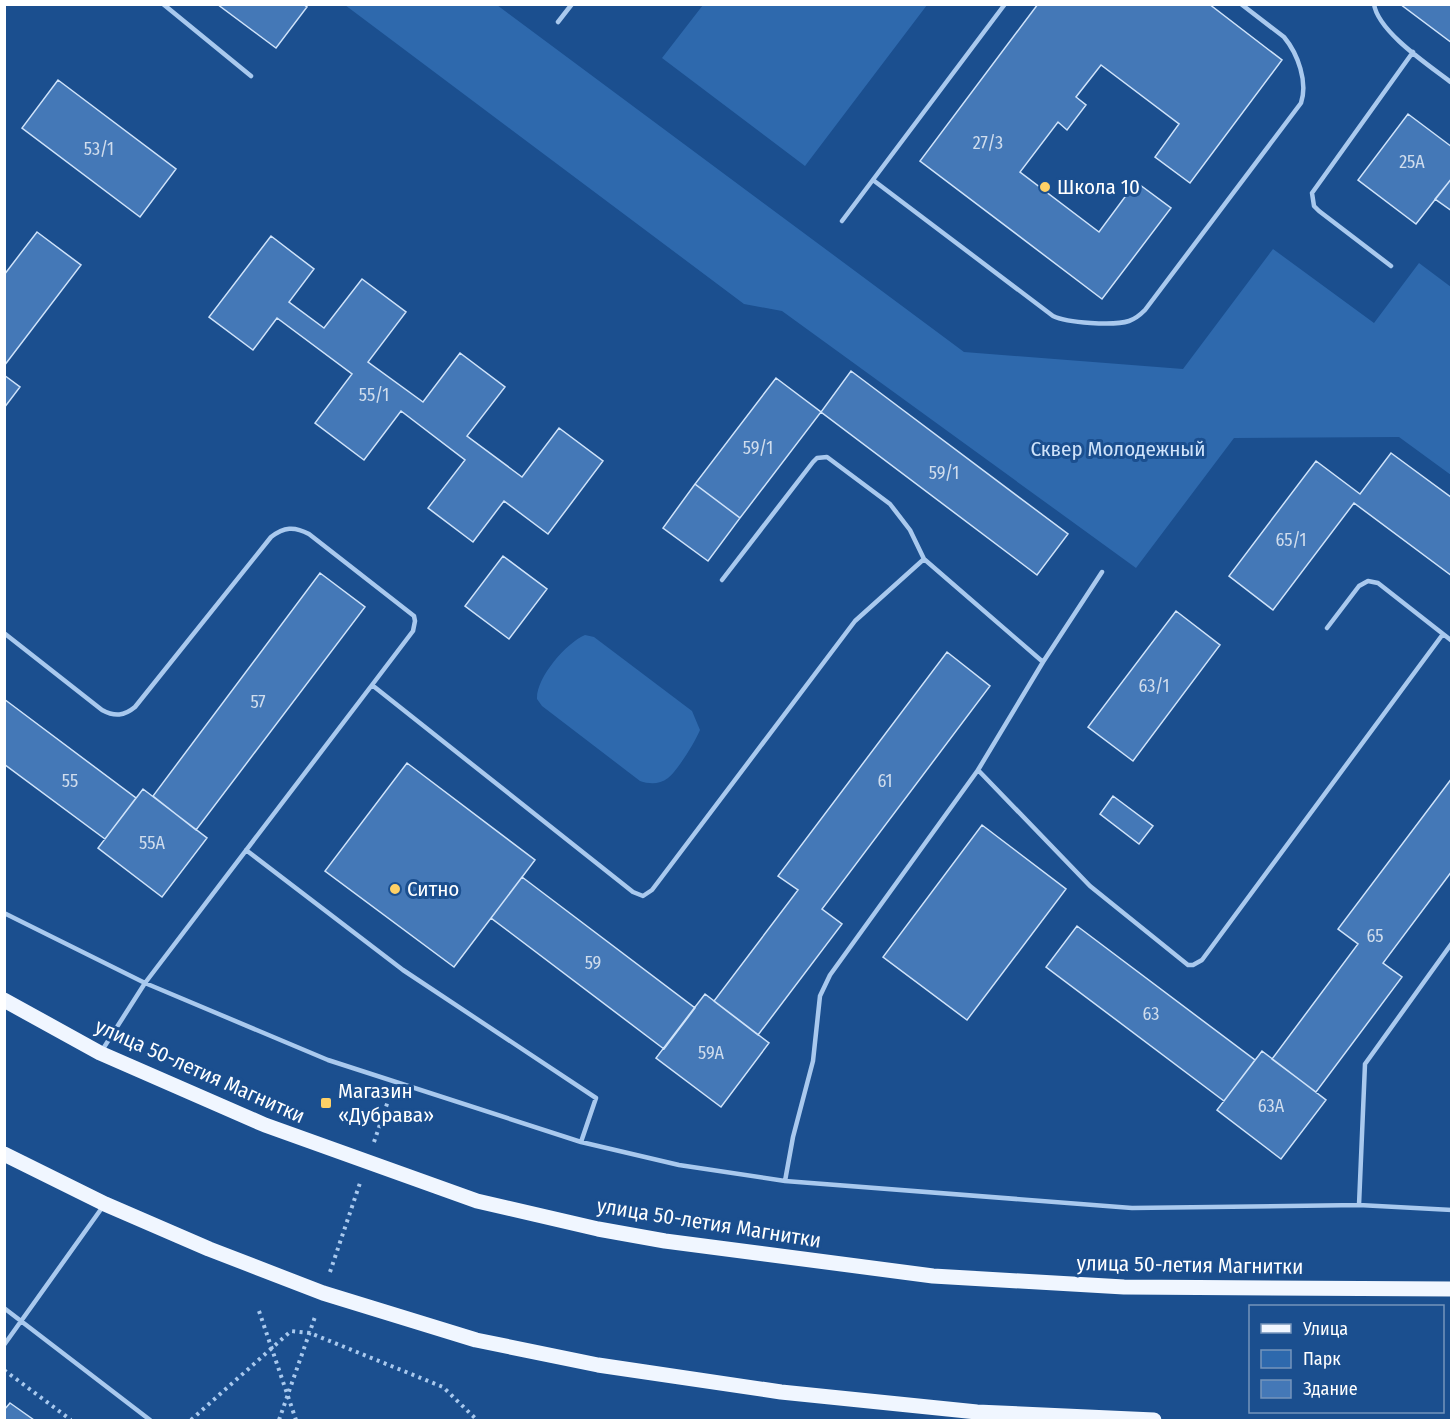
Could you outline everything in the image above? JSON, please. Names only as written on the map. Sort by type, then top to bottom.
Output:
[{"type":"main road","name":"улица 50-летия Магнитки","points":[[4,1000],[100,1053],[265,1125],[477,1201],[598,1229],[665,1241],[933,1276],[1124,1287],[1452,1289]]},
{"type":"main road","points":[[4,1154],[105,1204],[210,1249],[323,1293],[476,1340],[598,1365],[781,1392],[977,1412],[1154,1420]]},
{"type":"lane","points":[[163,4],[251,76]]},
{"type":"lane","points":[[558,22],[572,4]]},
{"type":"lane","points":[[842,221],[1005,4]]},
{"type":"lane","points":[[873,180],[1053,316],[1069,321],[1116,323],[1132,321],[1145,310],[1301,102],[1303,81],[1289,44],[1284,37],[1241,4]]},
{"type":"lane","points":[[1374,4],[1381,22],[1413,52],[1452,83]]},
{"type":"lane","points":[[1391,266],[1319,211],[1314,206],[1312,193],[1413,52]]},
{"type":"lane","points":[[722,580],[813,462],[822,457],[832,459],[890,504],[910,530],[924,559],[1042,662]]},
{"type":"lane","points":[[4,633],[102,710],[119,716],[135,707],[271,537],[279,531],[290,528],[300,529],[309,534],[414,616],[413,631],[145,982],[100,1053]]},
{"type":"lane","points":[[372,685],[633,892],[643,896],[652,890],[855,621],[924,559]]},
{"type":"lane","points":[[784,1181],[813,1061],[820,996],[830,975],[978,770],[1042,662],[1102,572]]},
{"type":"lane","points":[[1327,628],[1359,586],[1368,580],[1378,583],[1452,641]]},
{"type":"lane","points":[[978,770],[1090,886],[1184,962],[1193,965],[1202,960],[1443,634]]},
{"type":"lane","points":[[246,850],[403,970],[596,1098],[581,1142]]},
{"type":"lane","points":[[4,913],[145,982],[328,1060],[581,1142],[679,1165],[784,1181],[1132,1208],[1359,1204],[1452,1210]]},
{"type":"lane","points":[[1359,1204],[1365,1064],[1452,944]]},
{"type":"lane","points":[[4,1345],[105,1204]]},
{"type":"lane","points":[[4,1308],[150,1420]]},
{"type":"path","points":[[279,1420],[394,1081]]},
{"type":"path","points":[[259,1311],[296,1420]]},
{"type":"path","points":[[191,1420],[291,1331],[310,1333],[443,1387],[477,1420]]},
{"type":"path","points":[[4,1370],[71,1420]]},
{"type":"green space","name":"Сквер Молодежный","points":[[345,5],[497,5],[964,352],[1183,369],[1273,249],[1374,323],[1419,263],[1451,287],[1451,475],[1399,437],[1234,438],[1136,568],[782,311],[744,304]]},
{"type":"green space","points":[[703,5],[927,5],[805,166],[662,58]]},
{"type":"green space","points":[[585,635],[594,637],[692,711],[700,730],[681,762],[665,780],[654,783],[640,781],[542,706],[537,699],[541,681],[554,662],[569,645]]},
{"type":"building","points":[[217,4],[303,4],[307,7],[276,48]]},
{"type":"building","name":"Школа 10","points":[[1038,4],[1209,4],[1282,60],[1190,183],[1155,157],[1179,124],[1101,65],[1076,97],[1086,105],[1067,130],[1058,122],[1020,172],[1099,232],[1136,182],[1171,208],[1102,299],[920,161]]},
{"type":"building","points":[[1400,4],[1452,4],[1452,43]]},
{"type":"building","points":[[58,80],[176,169],[140,217],[22,128]]},
{"type":"building","points":[[1408,114],[1452,147],[1452,178],[1416,224],[1358,180]]},
{"type":"building","points":[[1452,178],[1452,211],[1435,199]]},
{"type":"building","points":[[37,232],[81,265],[4,366],[4,275]]},
{"type":"building","points":[[271,236],[314,269],[289,302],[324,328],[362,279],[406,312],[368,362],[423,402],[460,353],[505,387],[467,436],[522,477],[559,428],[603,461],[548,534],[504,501],[473,542],[428,508],[465,460],[401,411],[364,460],[315,423],[352,374],[277,318],[253,350],[209,317]]},
{"type":"building","points":[[851,371],[1068,534],[1037,575],[821,412]]},
{"type":"building","points":[[4,375],[20,387],[4,408]]},
{"type":"building","points":[[776,378],[821,412],[740,518],[695,484]]},
{"type":"building","points":[[1391,453],[1452,498],[1452,576],[1354,503],[1273,610],[1229,576],[1316,461],[1360,494]]},
{"type":"building","points":[[695,484],[740,518],[708,561],[663,528]]},
{"type":"building","points":[[503,556],[547,589],[509,639],[465,606]]},
{"type":"building","points":[[320,573],[365,607],[196,830],[153,796]]},
{"type":"building","points":[[1176,611],[1220,645],[1133,761],[1088,727]]},
{"type":"building","points":[[947,652],[990,686],[822,909],[842,924],[758,1035],[714,1001],[798,890],[778,876]]},
{"type":"building","points":[[4,699],[136,798],[105,839],[4,764]]},
{"type":"building","points":[[407,763],[535,860],[454,967],[325,871]]},
{"type":"building","points":[[1452,778],[1452,871],[1383,963],[1402,977],[1316,1092],[1272,1059],[1358,944],[1338,929]]},
{"type":"building","points":[[143,789],[207,838],[162,897],[98,848]]},
{"type":"building","points":[[1113,796],[1153,826],[1139,844],[1100,814]]},
{"type":"building","points":[[982,825],[1066,889],[967,1020],[883,957]]},
{"type":"building","points":[[522,877],[695,1008],[664,1049],[491,918]]},
{"type":"building","points":[[1077,926],[1255,1060],[1224,1101],[1046,967]]},
{"type":"building","points":[[705,994],[769,1043],[721,1107],[656,1058]]},
{"type":"building","points":[[1262,1051],[1326,1100],[1281,1159],[1217,1110]]},
{"type":"building","points":[[10,1403],[34,1420],[4,1420],[4,1410]]},
{"type":"place","name":"Школа 10","points":[[1045,187]]},
{"type":"place","name":"Ситно","points":[[395,889]]},
{"type":"place","name":"Магазин «Дубрава»","points":[[326,1103]]}]
